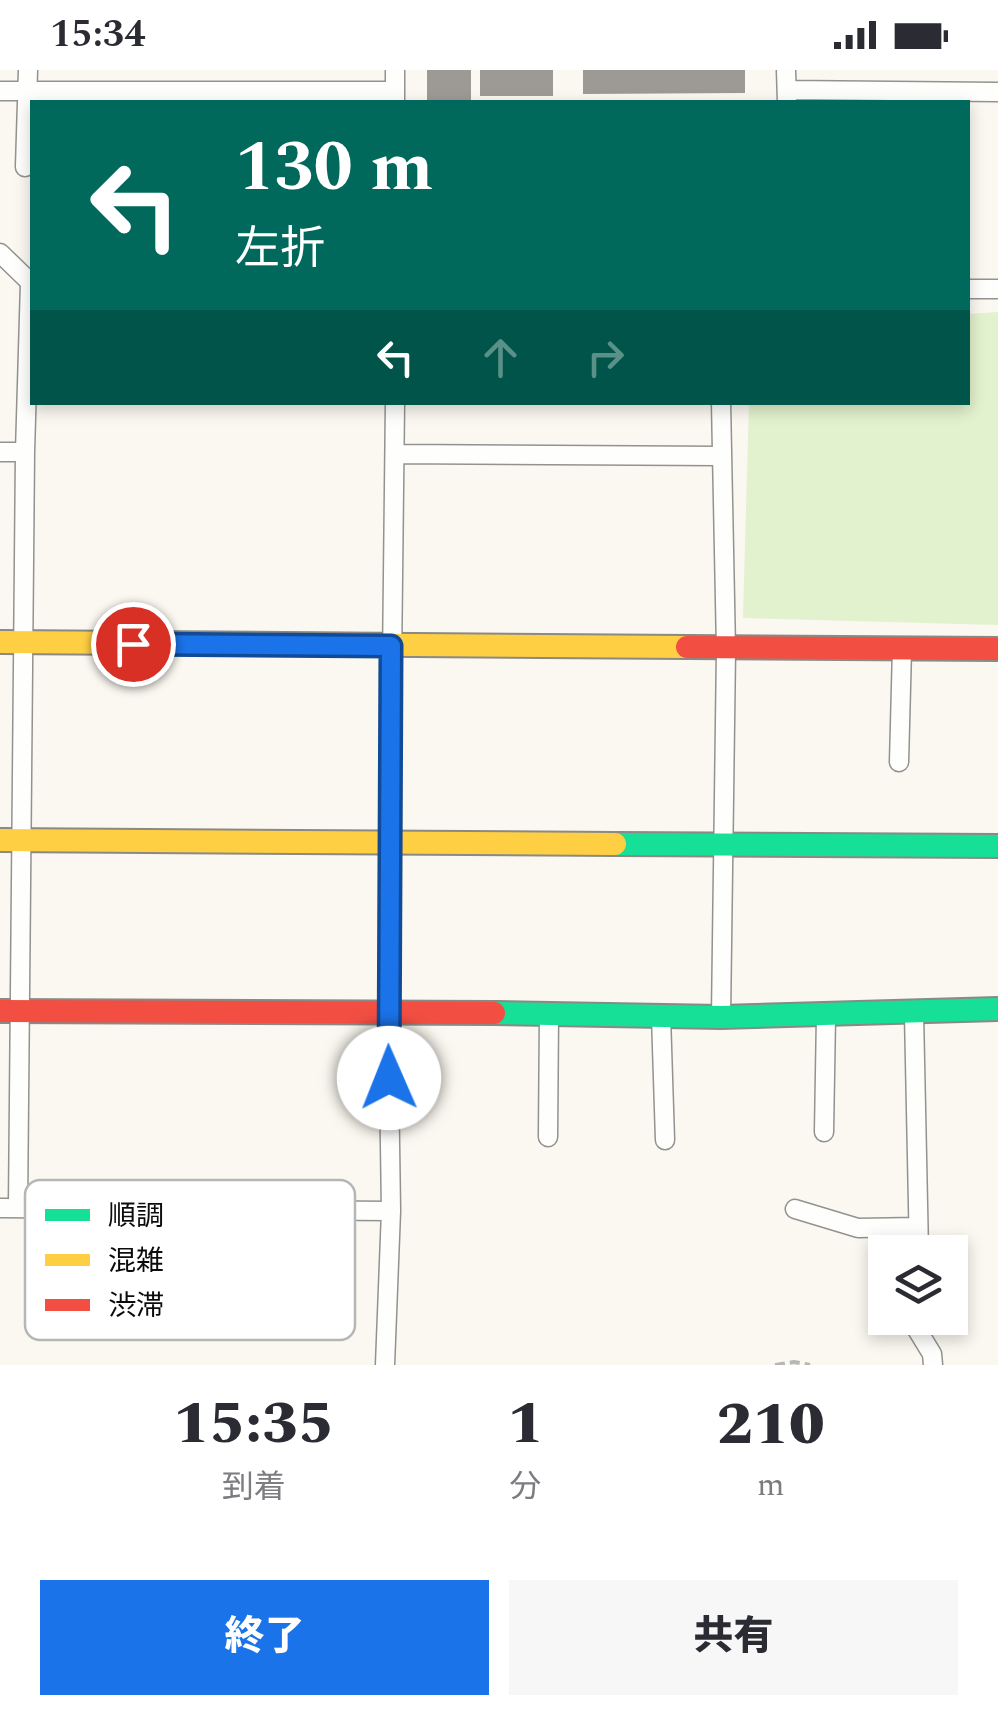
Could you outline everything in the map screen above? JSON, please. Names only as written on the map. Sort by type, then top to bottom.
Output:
[{"type":"street","points":[[25,167],[28,70]]},
{"type":"street","points":[[0,91],[395,97],[395,70]]},
{"type":"street","points":[[786,70],[787,96],[998,92]]},
{"type":"street","points":[[0,254],[30,282]]},
{"type":"street","points":[[970,289],[998,289]]},
{"type":"street","points":[[9,1208],[11,642],[30,332]]},
{"type":"street","points":[[386,1365],[391,1211],[389,843],[396,405]]},
{"type":"street","points":[[721,405],[726,650],[721,1017]]},
{"type":"street","points":[[0,452],[25,452]]},
{"type":"street","points":[[394,454],[720,456]]},
{"type":"street","points":[[11,642],[998,649]]},
{"type":"street","points":[[900,762],[902,649]]},
{"type":"street","points":[[10,840],[998,846]]},
{"type":"street","points":[[9,1011],[388,1011],[721,1017],[998,1009]]},
{"type":"street","points":[[548,1137],[549,1014]]},
{"type":"street","points":[[914,1014],[918,1235]]},
{"type":"street","points":[[661,1016],[665,1140]]},
{"type":"street","points":[[824,1132],[826,1016]]},
{"type":"street","points":[[795,1209],[858,1228],[918,1227]]},
{"type":"street","points":[[355,1211],[391,1211]]},
{"type":"street","points":[[920,1335],[932,1354],[932,1365]]},
{"type":"path","points":[[775,1365],[810,1365]]},
{"type":"green space","points":[[998,312],[998,625],[743,618],[749,405],[970,405],[970,314]]},
{"type":"building","points":[[427,70],[471,70],[471,100],[427,100]]},
{"type":"building","points":[[480,70],[553,70],[553,96],[480,96]]},
{"type":"building","points":[[583,70],[745,70],[745,93],[583,94]]},
{"type":"traffic: fast","points":[[615,844],[998,846]]},
{"type":"traffic: fast","points":[[494,1013],[721,1017],[998,1009]]},
{"type":"traffic: slow","points":[[0,642],[687,647]]},
{"type":"traffic: slow","points":[[0,840],[615,844]]},
{"type":"traffic: jam","points":[[687,647],[998,649]]},
{"type":"traffic: jam","points":[[0,1011],[494,1013]]},
{"type":"route","points":[[133,644],[391,646],[389,1078]]}]
